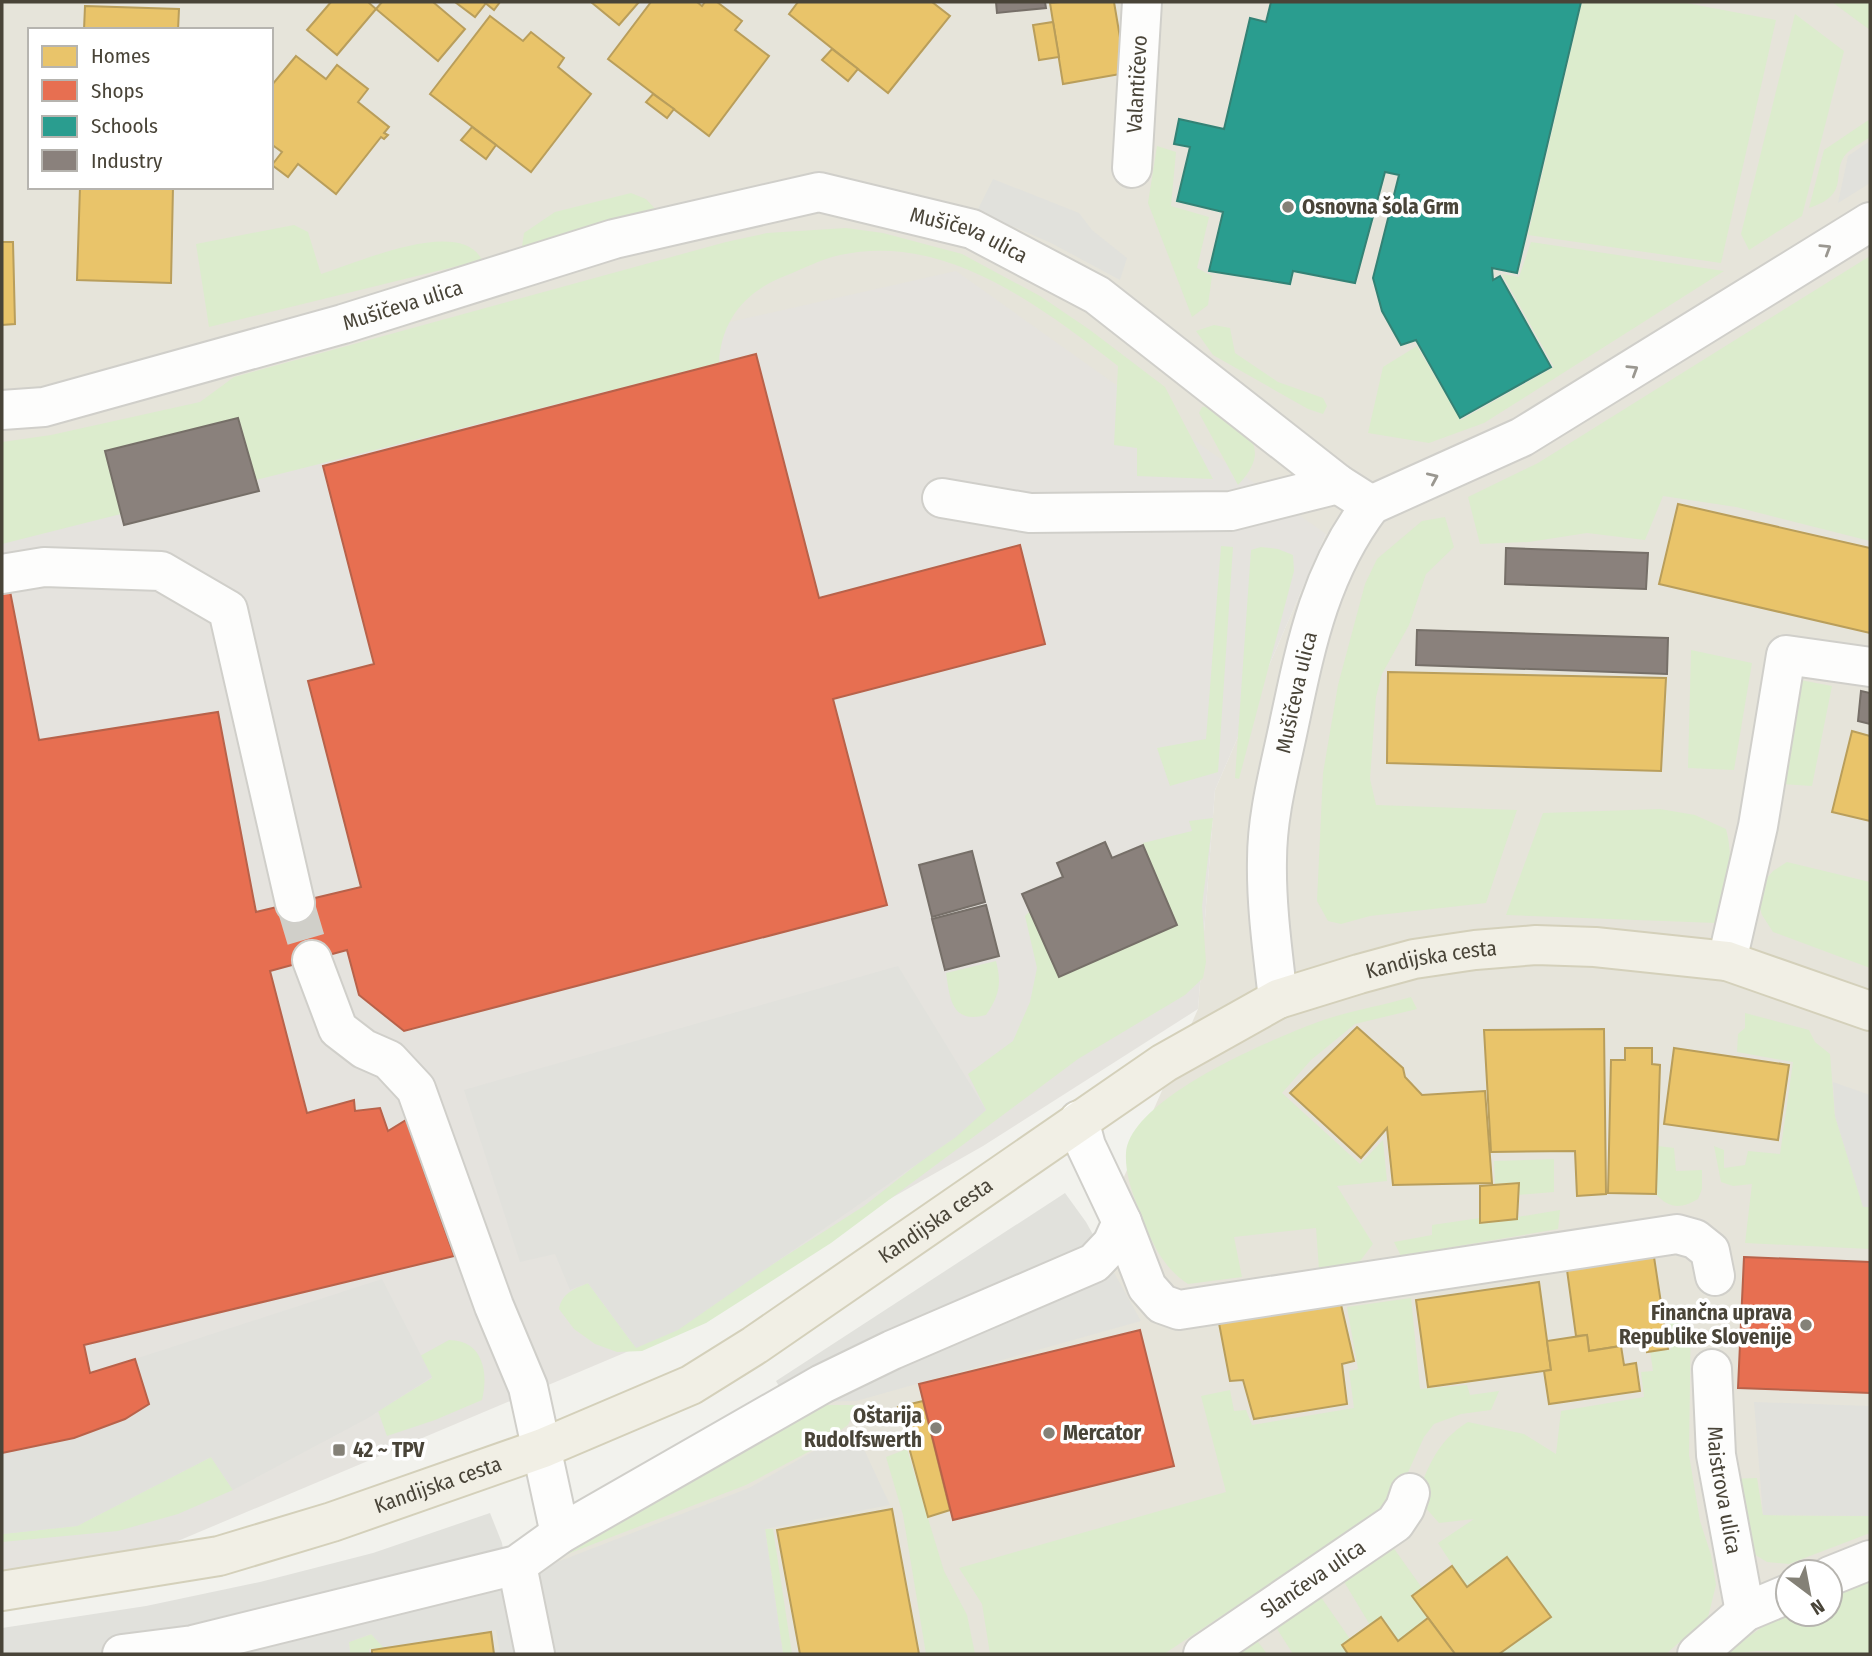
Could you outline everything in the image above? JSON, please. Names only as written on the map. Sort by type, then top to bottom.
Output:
[{"type":"main road","name":"Kandijska cesta","points":[[2,1591],[219,1556],[332,1522],[543,1448],[691,1385],[755,1345],[1164,1063],[1278,999],[1414,958],[1536,945],[1727,961],[1870,1012]]},
{"type":"street","name":"Valantičevo","points":[[1132,168],[1142,2]]},
{"type":"street","name":"Mušičeva ulica","points":[[2,410],[44,407],[343,324],[614,239],[819,192],[972,229],[1097,295],[1338,484],[1371,505],[1346,538],[1325,582],[1301,669],[1270,810],[1267,862],[1278,999]]},
{"type":"street","points":[[1371,505],[1522,437],[1870,222]]},
{"type":"street","points":[[942,498],[1030,513],[1231,511],[1338,484]]},
{"type":"street","points":[[2,574],[44,567],[161,571],[228,610],[295,903]]},
{"type":"street","points":[[1727,961],[1758,827],[1786,655],[1870,667]]},
{"type":"street","points":[[312,960],[338,1029],[364,1049],[389,1060],[416,1089],[494,1306],[528,1387],[559,1534]]},
{"type":"street","points":[[1079,1120],[1086,1146],[1122,1222],[1147,1287],[1162,1304],[1178,1310],[1677,1234],[1695,1239],[1710,1251],[1715,1276]]},
{"type":"street","points":[[122,1654],[193,1645],[517,1565],[559,1534],[822,1384],[892,1350],[1094,1263],[1112,1244],[1122,1222]]},
{"type":"street","name":"Maistrova ulica","points":[[1712,1369],[1716,1455],[1745,1612]]},
{"type":"street","name":"Slančeva ulica","points":[[1203,1654],[1395,1523],[1405,1508],[1409,1493]]},
{"type":"street","points":[[1844,1570],[1870,1560]]},
{"type":"street","points":[[517,1565],[535,1654]]},
{"type":"street","points":[[1697,1654],[1745,1612],[1774,1600]]},
{"type":"shaded area","points":[[2,2],[1870,2],[1870,1654],[2,1654],[514,1552],[1089,1256],[1198,1009],[1215,790],[1326,534],[2,533]]},
{"type":"shaded area","points":[[1870,141],[1870,183],[1838,203],[1848,156]]},
{"type":"shaded area","points":[[993,179],[1079,213],[1092,230],[1127,258],[1120,280],[1051,243],[977,211]]},
{"type":"shaded area","points":[[956,271],[1326,534],[1215,790],[1198,1009],[983,1146],[673,1322],[636,1348],[128,1562],[2,1571],[2,533],[535,366]]},
{"type":"shaded area","points":[[898,966],[986,1110],[956,1137],[678,1330],[636,1348],[588,1283],[570,1290],[555,1254],[520,1262],[464,1090]]},
{"type":"shaded area","points":[[1833,1082],[1870,1095],[1870,1207],[1863,1207],[1835,1116]]},
{"type":"shaded area","points":[[1065,1193],[1086,1222],[1141,1321],[856,1401],[788,1402],[776,1381]]},
{"type":"shaded area","points":[[382,1279],[432,1377],[368,1418],[233,1490],[211,1457],[77,1526],[2,1534],[2,1453],[74,1438],[125,1419],[149,1405],[135,1359]]},
{"type":"shaded area","points":[[1754,1402],[1870,1406],[1870,1516],[1763,1515]]},
{"type":"shaded area","points":[[854,1428],[890,1505],[765,1529],[783,1654],[500,1654],[496,1630],[384,1648],[371,1634],[349,1642],[350,1654],[2,1654],[2,1628],[146,1606],[260,1582],[373,1553],[490,1513],[502,1543],[508,1581],[749,1488]]},
{"type":"green space","points":[[1582,2],[1681,2],[1776,20],[1721,263],[1528,235]]},
{"type":"green space","points":[[1832,2],[1870,2],[1870,30]]},
{"type":"green space","points":[[1795,14],[1844,51],[1802,216],[1749,250],[1741,234]]},
{"type":"green space","points":[[1870,119],[1870,137],[1849,151],[1842,160],[1836,189],[1823,202],[1809,208],[1824,150]]},
{"type":"green space","points":[[1157,146],[1176,152],[1171,206],[1209,217],[1197,268],[1212,276],[1208,305],[1192,317],[1148,203]]},
{"type":"green space","points":[[631,193],[646,199],[657,211],[522,247],[524,233],[555,212]]},
{"type":"green space","points":[[294,225],[308,232],[321,274],[382,253],[431,242],[453,242],[470,248],[482,260],[209,327],[196,244]]},
{"type":"green space","points":[[846,228],[883,233],[962,254],[1040,296],[1090,330],[1165,387],[1213,479],[1137,476],[1137,448],[1114,445],[1118,366],[1056,320],[989,279],[954,264],[917,254],[879,251],[826,259],[771,282],[759,290],[738,309],[730,321],[719,363],[2,544],[2,442],[51,435],[200,402],[234,377],[726,242],[767,233]]},
{"type":"green space","points":[[1531,242],[1724,271],[1484,423],[1429,443],[1368,433],[1383,367],[1417,346],[1461,420],[1554,367],[1502,274],[1519,277]]},
{"type":"green space","points":[[1870,256],[1870,541],[1736,507],[1663,496],[1645,540],[1587,533],[1529,542],[1480,544],[1468,497],[1538,463]]},
{"type":"green space","points":[[1214,325],[1230,328],[1235,353],[1278,382],[1323,398],[1327,406],[1323,414],[1308,409],[1213,355],[1196,331]]},
{"type":"green space","points":[[1209,406],[1233,422],[1251,439],[1254,459],[1238,485],[1199,413],[1202,407]]},
{"type":"green space","points":[[1445,517],[1454,547],[1426,574],[1409,625],[1382,674],[1376,697],[1370,779],[1376,805],[1517,810],[1486,903],[1370,916],[1341,924],[1328,921],[1317,901],[1323,773],[1338,685],[1365,584],[1377,559],[1422,521]]},
{"type":"green space","points":[[1221,546],[1233,547],[1218,772],[1170,786],[1157,748],[1206,739]]},
{"type":"green space","points":[[1261,547],[1278,549],[1293,555],[1294,571],[1239,779],[1235,778],[1251,550]]},
{"type":"green space","points":[[1691,650],[1752,663],[1734,770],[1688,768]]},
{"type":"green space","points":[[1795,679],[1832,686],[1812,786],[1767,783]]},
{"type":"green space","points":[[1660,809],[1695,815],[1726,829],[1730,865],[1716,923],[1506,915],[1543,813]]},
{"type":"green space","points":[[1213,818],[1202,906],[1206,962],[1203,978],[1185,995],[1078,1059],[831,1243],[706,1323],[642,1351],[617,1352],[595,1344],[574,1329],[559,1309],[569,1292],[588,1283],[633,1344],[690,1317],[864,1206],[986,1110],[968,1074],[1013,1041],[1030,1002],[1037,968],[1025,916],[1030,911],[1059,977],[1177,925],[1143,843],[1192,831],[1189,821]]},
{"type":"green space","points":[[1787,862],[1870,882],[1870,968],[1773,932],[1762,915],[1755,892],[1773,871]]},
{"type":"green space","points":[[996,961],[998,990],[986,1015],[975,1017],[959,1013],[951,1001],[946,973]]},
{"type":"green space","points":[[1411,997],[1417,1009],[1355,1024],[1311,1060],[1282,1093],[1360,1164],[1383,1140],[1387,1181],[1337,1186],[1373,1244],[1357,1265],[1319,1269],[1316,1228],[1234,1237],[1242,1277],[1188,1284],[1178,1277],[1156,1249],[1131,1186],[1126,1153],[1134,1132],[1151,1112],[1176,1092],[1238,1056],[1318,1022]]},
{"type":"green space","points":[[1745,1013],[1809,1030],[1815,1042],[1830,1054],[1835,1116],[1863,1206],[1870,1207],[1870,1249],[1745,1243],[1752,1184],[1733,1186],[1721,1182],[1714,1146],[1724,1150],[1724,1168],[1745,1165],[1748,1151],[1780,1154],[1793,1062],[1737,1052],[1738,1034],[1745,1028]]},
{"type":"green space","points":[[1658,1146],[1674,1148],[1676,1171],[1702,1170],[1702,1189],[1698,1199],[1676,1206],[1666,1203],[1656,1194]]},
{"type":"green space","points":[[1554,1159],[1554,1192],[1518,1195],[1519,1183],[1495,1185],[1494,1161]]},
{"type":"green space","points":[[1560,1210],[1558,1229],[1401,1256],[1394,1242],[1432,1235],[1432,1225],[1480,1218],[1481,1223]]},
{"type":"green space","points":[[1411,1298],[1420,1389],[1467,1385],[1470,1395],[1499,1391],[1491,1410],[1461,1414],[1434,1424],[1424,1437],[1395,1501],[1164,1654],[990,1654],[982,1604],[959,1568],[1226,1492],[1201,1396],[1230,1390],[1234,1411],[1246,1410],[1252,1425],[1354,1408],[1349,1371],[1358,1369],[1347,1307]]},
{"type":"green space","points":[[1679,1305],[1691,1307],[1689,1455],[1700,1521],[1711,1555],[1716,1585],[1708,1617],[1666,1654],[1499,1654],[1551,1616],[1507,1557],[1467,1587],[1438,1543],[1474,1519],[1439,1523],[1416,1497],[1430,1464],[1449,1437],[1468,1422],[1524,1434],[1556,1454],[1561,1411],[1644,1397],[1641,1372],[1653,1371],[1650,1351],[1671,1350],[1665,1308]]},
{"type":"green space","points":[[449,1340],[460,1341],[469,1346],[481,1360],[485,1379],[482,1400],[387,1436],[378,1411],[432,1378],[420,1356]]},
{"type":"green space","points":[[813,1405],[857,1405],[848,1425],[812,1450],[746,1485],[565,1555],[601,1529]]},
{"type":"green space","points":[[907,1449],[944,1571],[967,1615],[975,1654],[926,1654],[903,1515],[886,1457]]},
{"type":"green space","points":[[211,1457],[233,1490],[178,1514],[118,1531],[2,1542],[2,1534],[77,1526]]},
{"type":"green space","points":[[1757,1478],[1763,1515],[1870,1516],[1870,1533],[1805,1558],[1774,1558],[1774,1563],[1767,1562],[1752,1553],[1727,1479]]},
{"type":"green space","points":[[765,1529],[773,1529],[792,1654],[783,1654]]},
{"type":"green space","points":[[1390,1543],[1422,1588],[1412,1596],[1428,1618],[1398,1641],[1382,1617],[1370,1625],[1340,1575]]},
{"type":"green space","points":[[1870,1578],[1870,1654],[1758,1651],[1725,1654],[1774,1618],[1774,1628],[1844,1628],[1844,1588]]},
{"type":"green space","points":[[1316,1590],[1350,1639],[1342,1646],[1348,1654],[1293,1654],[1272,1621]]},
{"type":"green space","points":[[372,1634],[384,1648],[369,1649],[369,1654],[350,1654],[349,1642]]},
{"type":"green space","points":[[1253,1635],[1267,1654],[1226,1654]]},
{"type":"building: Homes","points":[[331,2],[368,2],[376,9],[337,55],[307,30]]},
{"type":"building: Homes","points":[[382,2],[433,2],[465,29],[438,61],[376,9]]},
{"type":"building: Homes","points":[[455,2],[484,2],[486,3],[475,17]]},
{"type":"building: Homes","points":[[484,2],[500,2],[494,10]]},
{"type":"building: Homes","points":[[591,2],[639,2],[619,25]]},
{"type":"building: Homes","points":[[651,2],[697,2],[702,6],[705,2],[717,2],[742,21],[735,30],[769,56],[709,136],[608,59]]},
{"type":"building: Homes","points":[[798,2],[932,2],[950,16],[888,93],[789,14]]},
{"type":"building: Homes","points":[[1114,2],[1126,73],[1063,84],[1050,3]]},
{"type":"building: Homes","points":[[85,6],[179,9],[178,28],[84,28]]},
{"type":"building: Homes","points":[[490,16],[523,41],[531,32],[564,58],[558,67],[591,94],[531,172],[430,94]]},
{"type":"building: Homes","points":[[1053,22],[1059,57],[1039,60],[1033,25]]},
{"type":"building: Homes","points":[[832,49],[858,69],[848,81],[822,60]]},
{"type":"building: Homes","points":[[296,56],[326,79],[337,65],[368,89],[358,102],[389,127],[384,133],[388,135],[384,139],[381,137],[336,194],[298,164],[288,177],[273,166],[282,152],[273,145],[273,84]]},
{"type":"building: Homes","points":[[653,94],[674,109],[667,118],[646,102]]},
{"type":"building: Homes","points":[[472,127],[496,145],[486,159],[461,140]]},
{"type":"building: Homes","points":[[80,189],[173,189],[171,283],[77,280]]},
{"type":"building: Homes","points":[[2,242],[13,242],[15,324],[2,325]]},
{"type":"building: Homes","points":[[1678,504],[1870,548],[1870,633],[1659,584]]},
{"type":"building: Homes","points":[[1388,672],[1666,678],[1661,771],[1387,763]]},
{"type":"building: Homes","points":[[1852,731],[1870,736],[1870,821],[1832,812]]},
{"type":"building: Homes","points":[[1357,1027],[1403,1068],[1405,1077],[1422,1095],[1485,1091],[1492,1183],[1393,1185],[1387,1128],[1361,1158],[1290,1093]]},
{"type":"building: Homes","points":[[1604,1029],[1606,1194],[1577,1196],[1575,1151],[1491,1152],[1484,1030]]},
{"type":"building: Homes","points":[[1625,1048],[1652,1048],[1652,1064],[1660,1065],[1656,1194],[1608,1193],[1611,1060],[1625,1060]]},
{"type":"building: Homes","points":[[1674,1048],[1789,1065],[1778,1140],[1664,1124]]},
{"type":"building: Homes","points":[[1519,1183],[1517,1219],[1480,1223],[1480,1186]]},
{"type":"building: Homes","points":[[1654,1257],[1668,1349],[1647,1352],[1646,1342],[1589,1351],[1587,1335],[1576,1336],[1567,1270]]},
{"type":"building: Homes","points":[[1539,1282],[1551,1370],[1428,1387],[1416,1300]]},
{"type":"building: Homes","points":[[1339,1296],[1354,1361],[1342,1364],[1347,1404],[1254,1419],[1243,1380],[1230,1381],[1218,1318]]},
{"type":"building: Homes","points":[[1587,1335],[1589,1351],[1621,1346],[1624,1365],[1636,1363],[1640,1391],[1549,1404],[1544,1371],[1551,1370],[1547,1341]]},
{"type":"building: Homes","points":[[923,1401],[950,1510],[928,1517],[898,1407]]},
{"type":"building: Homes","points":[[892,1509],[919,1654],[800,1654],[777,1530]]},
{"type":"building: Homes","points":[[1507,1557],[1551,1617],[1499,1654],[1455,1654],[1412,1596],[1452,1566],[1467,1587]]},
{"type":"building: Homes","points":[[1381,1617],[1398,1641],[1428,1618],[1455,1654],[1348,1654],[1342,1645]]},
{"type":"building: Homes","points":[[491,1632],[494,1654],[372,1654],[372,1650]]},
{"type":"building: Shops","points":[[756,354],[819,598],[1020,545],[1045,644],[833,699],[887,905],[404,1031],[359,995],[347,950],[270,971],[307,1113],[354,1100],[355,1111],[380,1108],[388,1131],[406,1120],[454,1256],[84,1345],[90,1373],[135,1359],[149,1404],[125,1419],[74,1438],[2,1453],[2,588],[9,586],[39,740],[218,712],[256,912],[361,887],[308,681],[374,664],[323,466]]},
{"type":"building: Shops","name":"Finančna uprava Republike Slovenije","points":[[1744,1257],[1870,1262],[1870,1393],[1738,1388]]},
{"type":"building: Shops","name":"Mercator","points":[[1140,1330],[1174,1466],[953,1520],[919,1384]]},
{"type":"building: Schools","name":"Osnovna šola Grm","points":[[1271,2],[1581,2],[1517,273],[1492,268],[1493,280],[1500,276],[1551,367],[1460,418],[1416,340],[1401,345],[1382,311],[1373,278],[1399,175],[1385,172],[1355,283],[1293,271],[1290,284],[1209,271],[1223,212],[1177,201],[1190,147],[1174,144],[1179,119],[1224,129],[1250,18],[1266,22]]},
{"type":"building: Industry","points":[[996,2],[1045,2],[1046,8],[997,13]]},
{"type":"building: Industry","points":[[238,418],[259,491],[124,525],[105,451]]},
{"type":"building: Industry","points":[[1506,548],[1648,553],[1646,589],[1505,584]]},
{"type":"building: Industry","points":[[1417,630],[1668,638],[1667,674],[1416,665]]},
{"type":"building: Industry","points":[[1861,691],[1870,693],[1870,724],[1858,721]]},
{"type":"building: Industry","points":[[1105,842],[1112,858],[1143,845],[1177,925],[1059,977],[1022,894],[1063,877],[1057,863]]},
{"type":"building: Industry","points":[[972,851],[985,902],[932,917],[919,865]]},
{"type":"building: Industry","points":[[986,905],[999,956],[945,970],[932,919]]},
{"type":"tunnel","points":[[295,903],[312,960]]},
{"type":"place","name":"Osnovna šola Grm","points":[[1288,207]]},
{"type":"place","name":"Finančna uprava Republike Slovenije","points":[[1806,1325]]},
{"type":"place","name":"Oštarija Rudolfswerth","points":[[936,1428]]},
{"type":"place","name":"Mercator","points":[[1049,1433]]},
{"type":"place","name":"42 ~ TPV","points":[[339,1450]]}]
